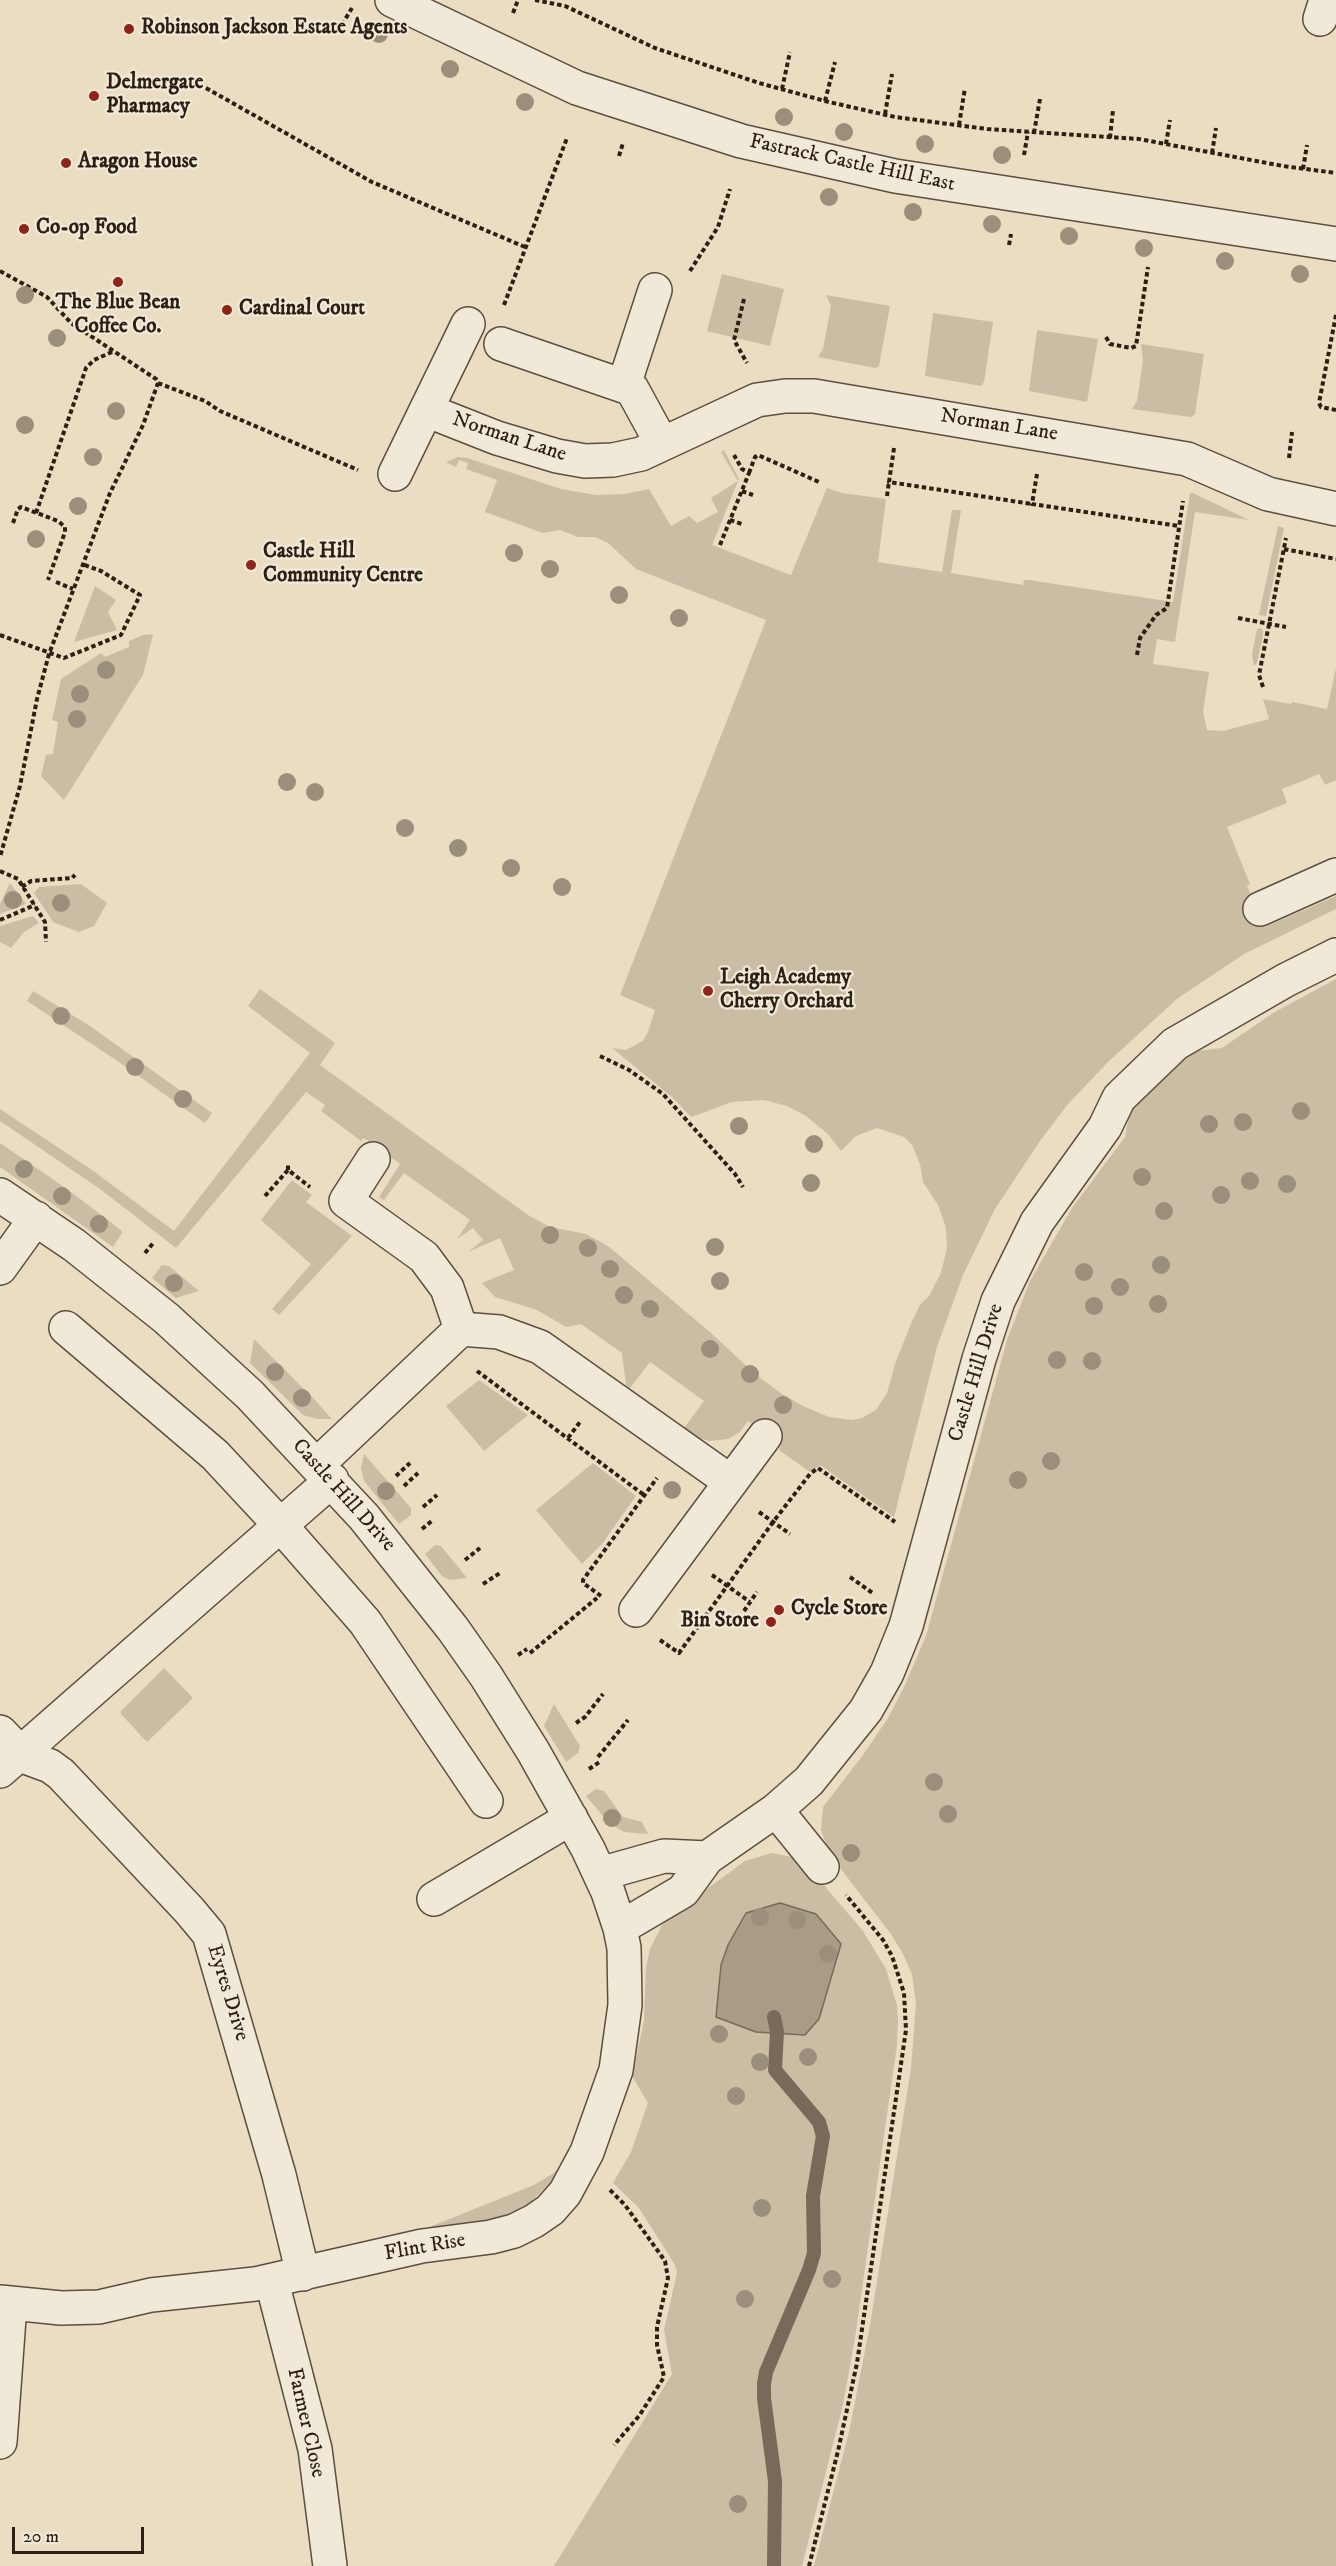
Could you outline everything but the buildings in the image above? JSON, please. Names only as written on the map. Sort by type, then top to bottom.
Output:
[{"type":"street","name":"Fastrack Castle Hill East","points":[[392,0],[577,88],[752,144],[895,176],[1336,244]]},
{"type":"street","points":[[624,385],[669,284]]},
{"type":"street","points":[[395,474],[468,324]]},
{"type":"street","points":[[501,344],[624,385],[634,391],[662,444]]},
{"type":"street","name":"Norman Lane","points":[[426,410],[496,438],[557,456],[585,461],[613,460],[641,454],[757,400],[785,396],[814,396],[1187,459],[1268,494],[1336,508]]},
{"type":"street","points":[[1260,909],[1336,875]]},
{"type":"street","name":"Castle Hill Drive","points":[[0,1195],[74,1245],[166,1318],[250,1395],[324,1473],[393,1552],[467,1648],[533,1751],[600,1874],[620,1928],[683,1890],[707,1858],[776,1810],[809,1781],[835,1752],[866,1710],[887,1673],[906,1626],[979,1359],[998,1301],[1037,1222],[1105,1127],[1119,1098],[1175,1044],[1212,1025],[1286,980],[1336,955]]},
{"type":"street","points":[[373,1159],[346,1201],[424,1257],[447,1288],[461,1329],[499,1332],[540,1347],[730,1482]]},
{"type":"street","points":[[0,1268],[36,1218]]},
{"type":"street","points":[[66,1328],[215,1455],[281,1526],[365,1622],[486,1800]]},
{"type":"street","name":"Eyres Drive","points":[[6,1752],[281,1526],[324,1473],[461,1329]]},
{"type":"street","points":[[636,1610],[765,1436]]},
{"type":"street","name":"Eyres Drive","points":[[6,1752],[50,1766],[61,1774],[209,1934],[270,2143],[303,2274]]},
{"type":"street","points":[[776,1810],[822,1867]]},
{"type":"street","points":[[434,1899],[571,1818]]},
{"type":"street","points":[[600,1874],[664,1856],[707,1858]]},
{"type":"street","name":"Flint Rise","points":[[5,2303],[62,2308],[99,2307],[152,2295],[272,2282],[422,2246],[480,2239],[514,2231],[550,2210],[565,2193],[580,2169],[612,2083],[620,2051],[626,2005],[625,1964],[620,1928]]},
{"type":"street","name":"Farmer Close","points":[[272,2282],[315,2449],[330,2566]]},
{"type":"street","points":[[0,2442],[5,2303]]},
{"type":"path","points":[[535,0],[565,6],[655,48],[782,89],[885,114],[1035,133],[1140,139],[1336,173]]},
{"type":"path","points":[[338,31],[351,8]]},
{"type":"path","points":[[782,89],[790,52]]},
{"type":"path","points":[[825,101],[835,62]]},
{"type":"path","points":[[885,114],[892,74]]},
{"type":"path","points":[[206,88],[372,182],[526,247],[567,138]]},
{"type":"path","points":[[959,125],[965,88]]},
{"type":"path","points":[[1035,133],[1040,99]]},
{"type":"path","points":[[1110,138],[1113,110]]},
{"type":"path","points":[[1167,144],[1170,120]]},
{"type":"path","points":[[1212,153],[1216,128]]},
{"type":"path","points":[[1303,169],[1307,145]]},
{"type":"path","points":[[669,284],[713,237],[724,213],[730,189]]},
{"type":"path","points":[[1106,337],[1109,344],[1118,347],[1136,346],[1148,267]]},
{"type":"path","points":[[0,271],[46,297],[71,322],[156,379],[158,386],[143,425],[110,493],[49,654],[37,699],[20,786],[0,857]]},
{"type":"path","points":[[744,299],[734,340],[751,369]]},
{"type":"path","points":[[1336,315],[1319,405],[1336,410]]},
{"type":"path","points":[[36,513],[86,368],[94,360],[114,351]]},
{"type":"path","points":[[272,434],[276,427]]},
{"type":"path","points":[[1288,462],[1293,432]]},
{"type":"path","points":[[887,496],[894,447]]},
{"type":"path","points":[[731,450],[742,470],[749,473]]},
{"type":"path","points":[[720,545],[756,456],[819,482]]},
{"type":"path","points":[[1032,504],[1039,465]]},
{"type":"path","points":[[889,482],[1179,526]]},
{"type":"path","points":[[742,491],[753,495]]},
{"type":"path","points":[[1137,655],[1140,638],[1156,615],[1167,608],[1184,497]]},
{"type":"path","points":[[13,523],[20,507],[58,521],[66,529],[48,580]]},
{"type":"path","points":[[730,519],[742,524]]},
{"type":"path","points":[[1263,687],[1259,675],[1287,532]]},
{"type":"path","points":[[1284,549],[1336,559]]},
{"type":"path","points":[[0,635],[64,658],[121,635],[140,595],[101,571],[82,564]]},
{"type":"path","points":[[56,582],[73,589]]},
{"type":"path","points":[[1275,593],[1282,595]]},
{"type":"path","points":[[1238,618],[1286,627]]},
{"type":"path","points":[[0,871],[15,877],[35,906],[46,924],[46,942]]},
{"type":"path","points":[[22,887],[32,881],[72,878],[75,875]]},
{"type":"path","points":[[0,920],[35,906]]},
{"type":"path","points":[[600,1056],[629,1070],[663,1094],[735,1174],[743,1187]]},
{"type":"path","points":[[265,1196],[288,1170],[288,1164]]},
{"type":"path","points":[[288,1170],[315,1191]]},
{"type":"path","points":[[472,1367],[644,1496]]},
{"type":"path","points":[[396,1476],[410,1463]]},
{"type":"path","points":[[404,1486],[418,1473]]},
{"type":"path","points":[[423,1507],[437,1495]]},
{"type":"path","points":[[772,1522],[790,1534]]},
{"type":"path","points":[[465,1560],[480,1548]]},
{"type":"path","points":[[680,1552],[750,1602]]},
{"type":"path","points":[[483,1584],[500,1573]]},
{"type":"path","points":[[850,1577],[880,1599]]},
{"type":"path","points":[[744,1611],[757,1592]]},
{"type":"path","points":[[530,1653],[600,1595]]},
{"type":"path","points":[[576,1723],[585,1717],[603,1694]]},
{"type":"path","points":[[598,1757],[627,1720]]},
{"type":"path","points":[[809,2566],[838,2451],[857,2362],[906,2023],[900,1980],[888,1948],[859,1909],[822,1867]]},
{"type":"path","points":[[580,2169],[617,2195],[665,2261],[668,2270],[657,2328],[657,2345],[664,2377],[639,2415],[614,2445]]},
{"type":"shaded area","points":[[722,274],[784,289],[770,346],[707,331]]},
{"type":"shaded area","points":[[826,295],[890,306],[879,366],[875,368],[818,357],[823,349],[831,306]]},
{"type":"shaded area","points":[[933,313],[993,322],[984,382],[981,386],[925,376]]},
{"type":"shaded area","points":[[1037,330],[1098,339],[1087,402],[1029,391]]},
{"type":"shaded area","points":[[1141,344],[1204,354],[1195,414],[1191,417],[1132,409],[1137,401],[1143,360]]},
{"type":"shaded area","points":[[724,450],[739,479],[712,545],[791,575],[827,488],[842,493],[886,499],[878,562],[942,572],[952,510],[961,510],[951,573],[1023,585],[1024,580],[1029,580],[1173,602],[1190,493],[1193,493],[1249,520],[1195,512],[1175,642],[1157,639],[1153,664],[1209,672],[1203,712],[1207,730],[1223,731],[1269,719],[1263,699],[1327,709],[1336,668],[1336,780],[1325,785],[1319,774],[1282,789],[1287,803],[1227,827],[1250,884],[1247,886],[1265,927],[1336,896],[1336,909],[1244,954],[1178,998],[1108,1062],[1068,1104],[1040,1141],[995,1209],[963,1275],[937,1347],[894,1517],[820,1465],[810,1472],[779,1450],[781,1445],[748,1421],[740,1432],[728,1439],[709,1441],[696,1437],[684,1428],[704,1401],[650,1362],[630,1388],[626,1385],[622,1353],[581,1324],[566,1327],[537,1310],[495,1297],[482,1283],[514,1270],[500,1238],[468,1252],[483,1240],[473,1228],[457,1239],[470,1220],[404,1173],[384,1200],[379,1197],[400,1164],[364,1138],[361,1141],[321,1111],[325,1105],[306,1092],[176,1248],[100,1189],[0,1121],[0,1109],[92,1170],[174,1231],[310,1053],[248,1006],[260,989],[335,1043],[320,1065],[528,1215],[550,1227],[586,1234],[608,1246],[711,1333],[755,1374],[782,1394],[829,1417],[852,1420],[862,1418],[876,1410],[887,1393],[895,1364],[912,1321],[941,1273],[947,1248],[946,1228],[938,1205],[923,1182],[920,1164],[912,1145],[904,1137],[877,1128],[856,1136],[841,1151],[828,1134],[806,1116],[787,1106],[764,1100],[732,1102],[691,1117],[673,1098],[612,1048],[626,1050],[643,1041],[648,1032],[655,1010],[620,995],[766,620],[636,569],[608,543],[595,537],[578,537],[560,530],[543,533],[485,512],[497,480],[466,469],[468,463],[459,460],[456,467],[446,462],[458,457],[467,458],[561,489],[596,495],[625,494],[649,489],[671,526],[689,516],[697,523],[718,512],[711,498],[738,481],[721,452]]},
{"type":"shaded area","points":[[1278,526],[1284,528],[1266,616],[1259,615]]},
{"type":"shaded area","points":[[95,586],[116,600],[108,612],[117,630],[74,642]]},
{"type":"shaded area","points":[[1261,628],[1262,640],[1257,663],[1254,666],[1252,654],[1257,629]]},
{"type":"shaded area","points":[[153,634],[143,675],[64,800],[41,776],[46,755],[53,754],[58,722],[52,720],[61,679],[101,653],[105,657],[129,647],[129,641],[143,635]]},
{"type":"shaded area","points":[[10,883],[26,904],[0,914],[0,904]]},
{"type":"shaded area","points":[[81,884],[107,903],[94,926],[79,932],[53,922],[34,893],[39,887]]},
{"type":"shaded area","points":[[33,916],[39,923],[24,932],[11,948],[0,942],[0,926]]},
{"type":"shaded area","points":[[1336,979],[1336,2566],[814,2566],[849,2432],[870,2325],[911,2068],[916,2004],[912,1974],[903,1954],[891,1934],[830,1855],[821,1830],[823,1807],[888,1718],[904,1687],[926,1636],[1007,1340],[1030,1281],[1072,1208],[1125,1137],[1132,1099],[1181,1053],[1222,1048],[1273,1013]]},
{"type":"shaded area","points":[[33,991],[90,1026],[212,1113],[205,1123],[27,1001]]},
{"type":"shaded area","points":[[0,1143],[121,1230],[122,1233],[113,1247],[0,1167]]},
{"type":"shaded area","points":[[292,1180],[312,1195],[306,1202],[352,1236],[279,1315],[272,1309],[311,1264],[261,1220]]},
{"type":"shaded area","points":[[162,1265],[169,1266],[199,1291],[176,1298],[152,1278]]},
{"type":"shaded area","points":[[254,1339],[332,1419],[317,1419],[303,1415],[250,1363]]},
{"type":"shaded area","points":[[479,1380],[528,1415],[484,1451],[446,1406]]},
{"type":"shaded area","points":[[364,1454],[411,1508],[411,1515],[399,1524],[364,1481],[361,1468]]},
{"type":"shaded area","points":[[593,1463],[636,1496],[602,1544],[582,1564],[536,1510]]},
{"type":"shaded area","points":[[435,1545],[441,1546],[467,1578],[450,1580],[442,1576],[425,1554]]},
{"type":"shaded area","points":[[164,1668],[193,1698],[147,1742],[121,1714],[121,1711]]},
{"type":"shaded area","points":[[554,1704],[580,1746],[578,1753],[566,1762],[544,1726]]},
{"type":"shaded area","points":[[596,1789],[604,1791],[623,1817],[642,1822],[648,1834],[624,1832],[609,1823],[586,1796]]},
{"type":"shaded area","points":[[772,1853],[792,1857],[811,1870],[863,1931],[886,1969],[897,2005],[898,2019],[897,2045],[855,2338],[843,2405],[802,2566],[554,2566],[672,2374],[664,2330],[677,2273],[675,2265],[639,2208],[613,2183],[631,2152],[648,2103],[632,2076],[644,2021],[646,1967],[650,1949],[662,1925],[677,1911],[745,1861]]},
{"type":"shaded area","points":[[780,1903],[816,1914],[841,1944],[819,2019],[805,2035],[756,2032],[716,2017],[721,1965],[728,1945],[746,1913]]},
{"type":"shaded area","points":[[565,2161],[550,2183],[532,2201],[512,2213],[488,2221],[422,2230],[534,2185],[554,2173]]},
{"type":"waterway","points":[[774,2017],[777,2032],[775,2070],[819,2122],[823,2136],[813,2196],[814,2253],[766,2372],[764,2384],[775,2481],[774,2566]]},
{"type":"place","name":"Robinson Jackson Estate Agents","points":[[129,29]]},
{"type":"place","name":"Delmergate Pharmacy","points":[[94,96]]},
{"type":"place","name":"Aragon House","points":[[66,163]]},
{"type":"place","name":"Co-op Food","points":[[24,229]]},
{"type":"place","name":"The Blue Bean Coffee Co.","points":[[118,282]]},
{"type":"place","name":"Cardinal Court","points":[[227,310]]},
{"type":"place","name":"Castle Hill Community Centre","points":[[251,565]]},
{"type":"place","name":"Leigh Academy Cherry Orchard","points":[[708,991]]},
{"type":"place","name":"Cycle Store","points":[[779,1610]]},
{"type":"place","name":"Bin Store","points":[[771,1622]]}]
